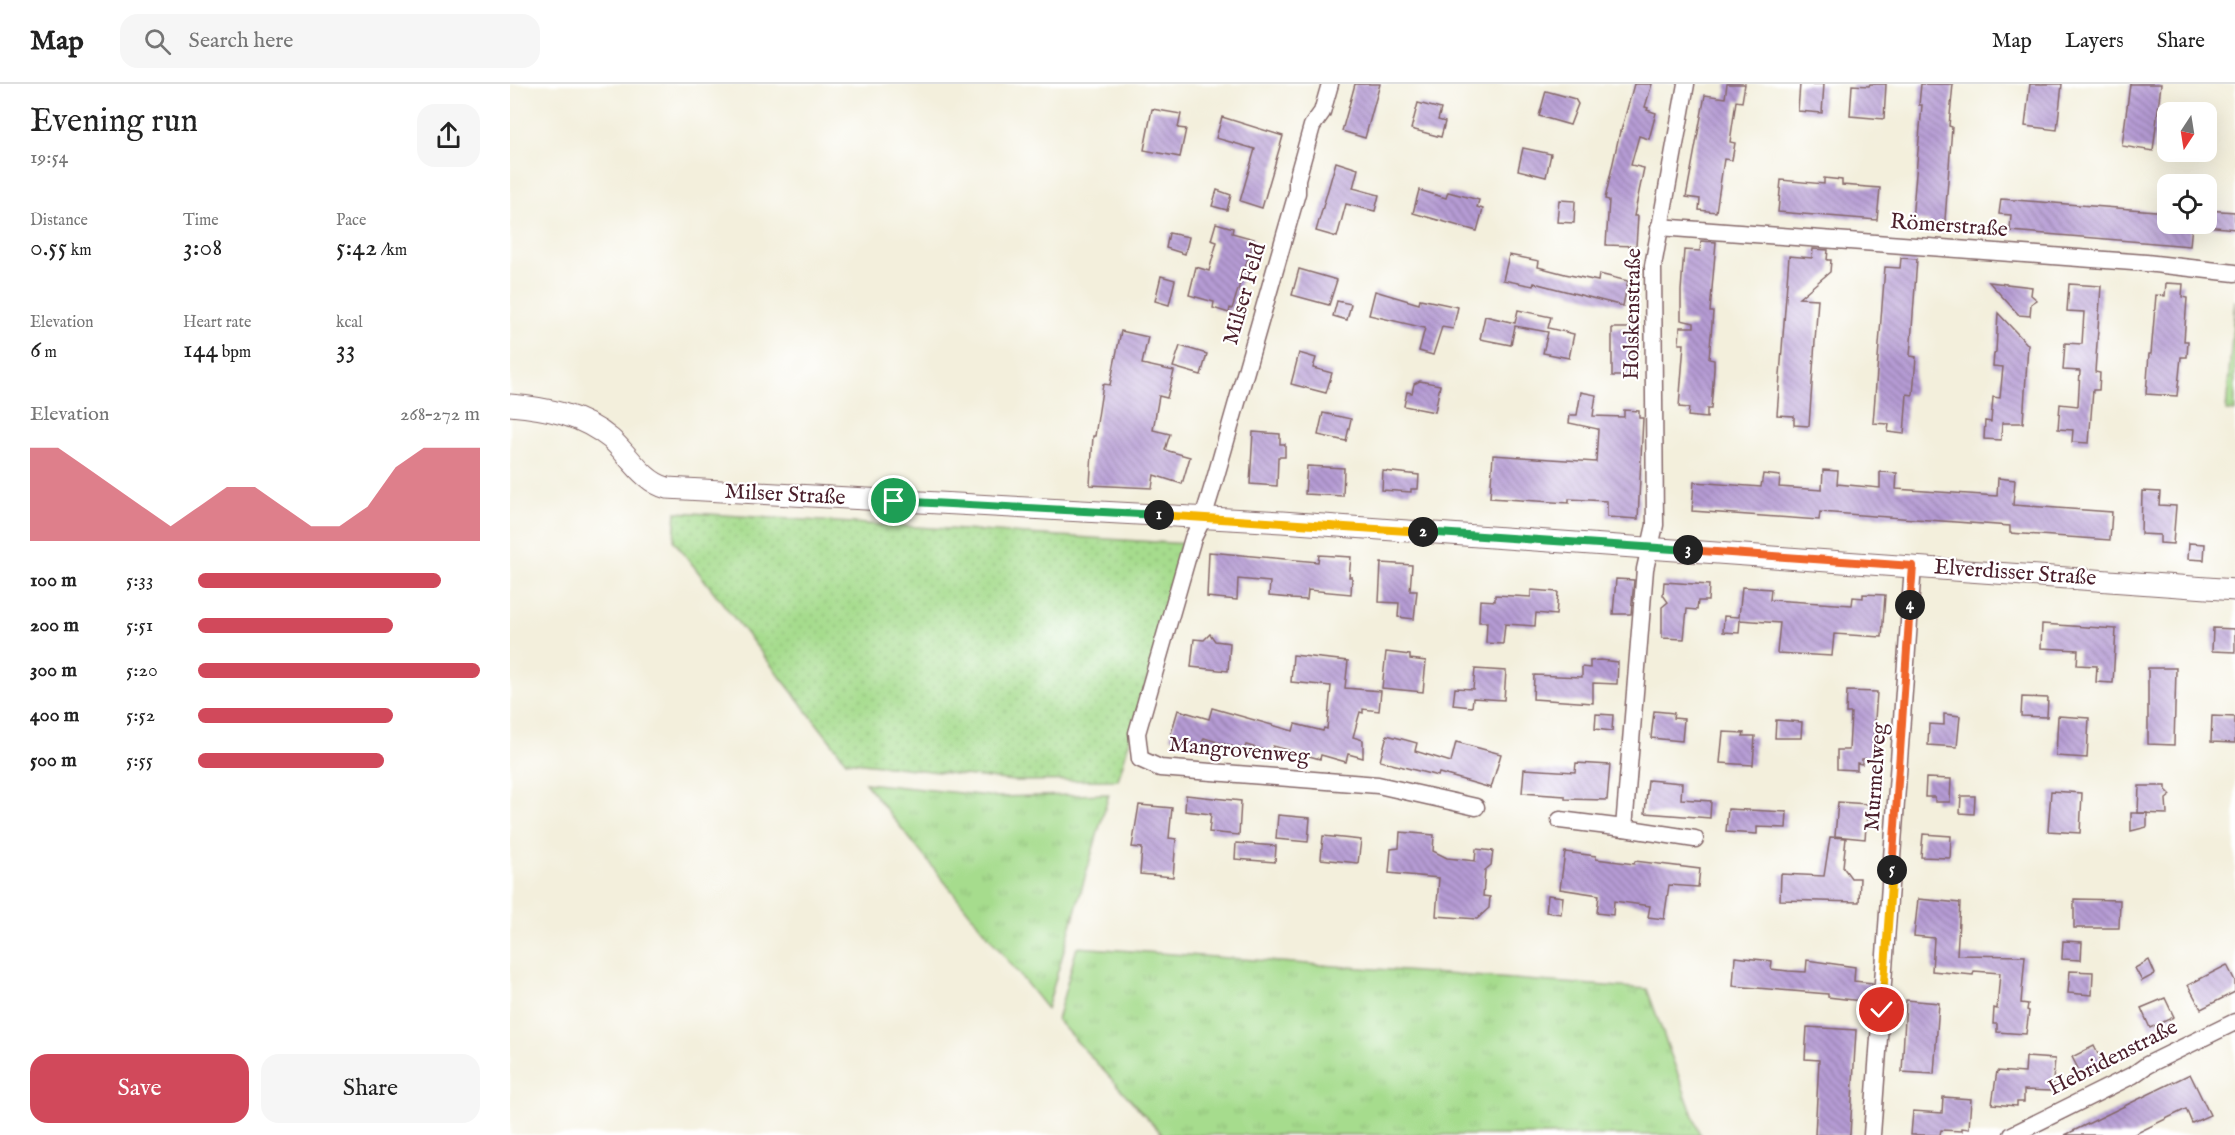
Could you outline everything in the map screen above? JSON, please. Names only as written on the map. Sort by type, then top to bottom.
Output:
[{"type":"street","name":"Milser Feld","points":[[1199,518],[1297,193],[1297,179],[1312,126],[1322,112],[1330,84]]},
{"type":"street","name":"Holskenstraße","points":[[1652,547],[1655,525],[1653,266],[1686,84]]},
{"type":"street","name":"Römerstraße","points":[[1659,227],[2146,263],[2235,273]]},
{"type":"street","name":"Milser Straße","points":[[510,405],[561,412],[583,422],[610,439],[654,483],[667,488],[1199,518]]},
{"type":"street","name":"Elverdisser Straße","points":[[1199,518],[1652,547],[2235,590]]},
{"type":"street","name":"Mangrovenweg","points":[[1199,518],[1137,734],[1140,759],[1160,768],[1378,785],[1476,807]]},
{"type":"street","points":[[1624,828],[1645,568],[1652,547]]},
{"type":"street","name":"Murmelweg","points":[[1872,1135],[1913,566]]},
{"type":"street","points":[[1560,820],[1695,839]]},
{"type":"street","name":"Hebridenstraße","points":[[2012,1135],[2133,1075],[2146,1065],[2235,1022]]},
{"type":"green space","points":[[2235,300],[2235,411],[2226,411]]},
{"type":"green space","points":[[676,512],[1187,544],[1118,780],[1014,781],[846,761],[674,541]]},
{"type":"green space","points":[[865,783],[998,797],[1109,794],[1047,1009]]},
{"type":"green space","points":[[1077,947],[1647,989],[1700,1135],[1163,1135],[1057,1020]]},
{"type":"building","points":[[1355,84],[1380,84],[1365,138],[1342,131]]},
{"type":"building","points":[[1634,84],[1652,84],[1645,107],[1656,113],[1649,139],[1639,136],[1631,165],[1644,168],[1634,216],[1638,216],[1636,246],[1606,245],[1609,200],[1605,199],[1620,131]]},
{"type":"building","points":[[1727,84],[1745,84],[1742,102],[1736,101],[1730,142],[1735,143],[1732,160],[1724,159],[1716,212],[1699,210],[1700,199],[1686,197],[1705,95],[1725,98]]},
{"type":"building","points":[[1800,84],[1824,84],[1822,113],[1798,111]]},
{"type":"building","points":[[1870,84],[1886,84],[1884,119],[1850,116],[1852,85],[1869,86]]},
{"type":"building","points":[[1921,84],[1953,84],[1944,233],[1929,231],[1929,222],[1912,220],[1922,105],[1919,105]]},
{"type":"building","points":[[2030,84],[2062,84],[2057,130],[2025,126]]},
{"type":"building","points":[[2130,84],[2161,84],[2159,102],[2157,102],[2153,151],[2122,146]]},
{"type":"building","points":[[1546,91],[1575,99],[1578,104],[1570,125],[1539,116]]},
{"type":"building","points":[[1418,103],[1441,109],[1438,120],[1445,122],[1441,137],[1411,129]]},
{"type":"building","points":[[1152,109],[1181,114],[1178,128],[1186,129],[1180,157],[1144,150]]},
{"type":"building","points":[[1222,117],[1283,136],[1262,208],[1240,201],[1255,149],[1216,138]]},
{"type":"building","points":[[1523,148],[1551,154],[1546,177],[1518,170]]},
{"type":"building","points":[[1336,162],[1358,169],[1353,188],[1379,195],[1375,211],[1346,204],[1337,237],[1316,231]]},
{"type":"building","points":[[1824,178],[1842,180],[1842,185],[1880,188],[1877,220],[1778,212],[1781,180],[1824,184]]},
{"type":"building","points":[[1217,190],[1231,195],[1227,210],[1212,206]]},
{"type":"building","points":[[1419,190],[1446,198],[1448,192],[1479,200],[1477,207],[1483,209],[1477,231],[1413,213]]},
{"type":"building","points":[[2001,199],[2157,211],[2157,234],[2191,234],[2190,246],[2010,231],[2011,215],[1999,214]]},
{"type":"building","points":[[1559,200],[1575,201],[1574,223],[1557,222]]},
{"type":"building","points":[[2217,211],[2235,212],[2235,229],[2217,227]]},
{"type":"building","points":[[1216,223],[1233,228],[1232,233],[1254,239],[1229,313],[1213,308],[1214,302],[1189,295],[1196,267],[1209,271],[1217,242],[1211,240]]},
{"type":"building","points":[[1169,233],[1189,237],[1185,254],[1166,248]]},
{"type":"building","points":[[1701,241],[1716,242],[1710,312],[1713,312],[1709,359],[1714,360],[1714,369],[1711,409],[1707,409],[1707,418],[1688,416],[1689,408],[1679,407],[1684,344],[1679,344],[1680,327],[1694,327],[1694,323],[1681,320],[1684,250],[1700,251]]},
{"type":"building","points":[[1813,249],[1828,250],[1827,260],[1831,260],[1830,272],[1799,298],[1818,299],[1809,426],[1794,425],[1794,416],[1777,415],[1789,256],[1812,258]]},
{"type":"building","points":[[1509,255],[1539,261],[1538,267],[1565,274],[1598,281],[1599,274],[1628,281],[1623,306],[1534,283],[1533,286],[1503,280]]},
{"type":"building","points":[[1901,258],[1917,259],[1910,356],[1916,357],[1913,395],[1907,394],[1904,434],[1888,432],[1889,424],[1873,423],[1885,267],[1900,268]]},
{"type":"building","points":[[1299,269],[1337,280],[1329,305],[1292,295]]},
{"type":"building","points":[[1161,276],[1175,280],[1169,305],[1155,301]]},
{"type":"building","points":[[1989,282],[2032,287],[2031,295],[2037,300],[2031,304],[2030,316],[2019,315]]},
{"type":"building","points":[[2166,283],[2183,284],[2182,297],[2187,298],[2184,341],[2188,341],[2187,357],[2181,357],[2177,396],[2146,394],[2156,295],[2165,296]]},
{"type":"building","points":[[2069,284],[2101,286],[2095,372],[2100,373],[2099,390],[2093,390],[2089,443],[2072,442],[2073,430],[2058,429],[2060,404],[2078,406],[2080,371],[2063,370],[2065,343],[2082,344],[2084,312],[2067,311]]},
{"type":"building","points":[[1375,291],[1419,304],[1420,299],[1458,307],[1453,329],[1442,327],[1433,355],[1419,351],[1425,328],[1369,315]]},
{"type":"building","points":[[1337,301],[1351,304],[1347,320],[1333,316]]},
{"type":"building","points":[[1518,310],[1551,317],[1548,328],[1574,334],[1569,358],[1543,353],[1548,332],[1515,326],[1511,345],[1480,339],[1485,316],[1515,323]]},
{"type":"building","points":[[1998,313],[2028,345],[2023,423],[2002,423],[2001,440],[1984,439],[1985,421],[1991,422],[1993,397],[2000,398],[2003,367],[1993,366]]},
{"type":"building","points":[[1612,328],[1634,328],[1634,376],[1612,376]]},
{"type":"building","points":[[1121,331],[1148,337],[1142,364],[1174,371],[1167,398],[1159,396],[1153,430],[1170,434],[1165,450],[1190,457],[1182,484],[1154,475],[1152,488],[1090,485],[1093,436],[1095,436],[1103,384],[1110,385]]},
{"type":"building","points":[[1180,346],[1207,354],[1201,375],[1173,367]]},
{"type":"building","points":[[1299,353],[1316,358],[1313,368],[1332,373],[1326,393],[1291,384]]},
{"type":"building","points":[[1420,381],[1440,385],[1435,412],[1404,406],[1407,392],[1412,393],[1414,384]]},
{"type":"building","points":[[1581,392],[1596,395],[1593,416],[1624,417],[1624,410],[1639,411],[1639,418],[1643,418],[1638,519],[1607,517],[1607,501],[1569,499],[1569,503],[1490,498],[1493,455],[1596,462],[1598,429],[1569,423],[1570,415],[1577,415]]},
{"type":"building","points":[[1323,413],[1351,419],[1346,441],[1318,435]]},
{"type":"building","points":[[1253,432],[1280,434],[1280,444],[1285,444],[1285,457],[1278,457],[1277,486],[1250,484]]},
{"type":"building","points":[[1307,466],[1344,468],[1343,496],[1305,494]]},
{"type":"building","points":[[1823,470],[1838,471],[1837,484],[1880,488],[1880,472],[1897,473],[1896,489],[1997,496],[1998,478],[2015,480],[2013,505],[2112,512],[2110,540],[2010,533],[2010,526],[1820,512],[1819,520],[1692,511],[1694,482],[1761,487],[1763,474],[1780,476],[1779,487],[1822,490]]},
{"type":"building","points":[[1383,471],[1419,475],[1418,489],[1411,489],[1411,492],[1382,490]]},
{"type":"building","points":[[2142,491],[2160,492],[2159,505],[2176,506],[2173,544],[2160,543],[2160,535],[2141,534]]},
{"type":"building","points":[[2189,543],[2205,544],[2204,560],[2188,559]]},
{"type":"building","points":[[1209,552],[1318,562],[1319,555],[1351,557],[1349,577],[1352,577],[1351,594],[1308,590],[1307,600],[1291,599],[1269,596],[1270,582],[1238,579],[1237,600],[1207,597]]},
{"type":"building","points":[[1381,563],[1412,565],[1410,591],[1417,591],[1414,619],[1398,617],[1399,603],[1379,602]]},
{"type":"building","points":[[1616,579],[1634,580],[1631,614],[1613,614]]},
{"type":"building","points":[[1664,582],[1709,585],[1708,601],[1698,601],[1697,610],[1687,609],[1684,639],[1662,638],[1662,607],[1668,602],[1663,595]]},
{"type":"building","points":[[1742,587],[1771,589],[1770,600],[1852,605],[1853,597],[1863,598],[1863,594],[1885,595],[1882,637],[1834,634],[1832,656],[1777,653],[1780,623],[1740,620],[1739,633],[1723,632],[1724,616],[1739,617]]},
{"type":"building","points":[[1531,590],[1558,592],[1556,615],[1536,613],[1535,626],[1505,624],[1503,644],[1486,643],[1487,622],[1479,622],[1480,600],[1495,601],[1495,595],[1531,597]]},
{"type":"building","points":[[2042,624],[2116,629],[2113,683],[2096,682],[2097,666],[2077,665],[2078,650],[2041,648]]},
{"type":"building","points":[[2213,628],[2235,629],[2235,652],[2212,651]]},
{"type":"building","points":[[1210,634],[1215,641],[1230,643],[1228,671],[1191,667],[1194,639],[1204,640]]},
{"type":"building","points":[[1386,652],[1410,655],[1410,659],[1426,661],[1423,692],[1382,688]]},
{"type":"building","points":[[1293,655],[1348,661],[1345,688],[1381,691],[1379,711],[1363,709],[1363,713],[1360,712],[1353,737],[1363,740],[1363,758],[1348,754],[1346,762],[1321,755],[1320,759],[1273,746],[1271,752],[1246,745],[1244,750],[1204,738],[1201,746],[1170,737],[1178,710],[1209,719],[1212,708],[1293,731],[1295,724],[1323,731],[1324,728],[1327,729],[1331,686],[1291,682]]},
{"type":"building","points":[[1590,661],[1618,662],[1617,684],[1593,683],[1593,703],[1533,699],[1534,675],[1582,677],[1582,667],[1590,668]]},
{"type":"building","points":[[2148,668],[2176,668],[2174,745],[2148,744]]},
{"type":"building","points":[[1475,669],[1506,671],[1504,700],[1473,698],[1472,707],[1453,705],[1455,688],[1473,689]]},
{"type":"building","points":[[1847,691],[1877,692],[1872,759],[1862,759],[1862,764],[1857,763],[1857,770],[1837,769],[1837,750],[1849,750],[1851,713],[1846,713]]},
{"type":"building","points":[[2022,697],[2048,698],[2047,717],[2021,716]]},
{"type":"building","points":[[1654,711],[1674,713],[1673,718],[1684,719],[1682,741],[1651,738]]},
{"type":"building","points":[[1596,714],[1613,715],[1612,731],[1595,729]]},
{"type":"building","points":[[1944,714],[1960,716],[1957,747],[1928,745],[1929,724],[1944,725]]},
{"type":"building","points":[[2058,716],[2089,718],[2087,758],[2056,756]]},
{"type":"building","points":[[2212,716],[2235,717],[2235,743],[2211,742]]},
{"type":"building","points":[[1776,720],[1802,722],[1801,738],[1775,738]]},
{"type":"building","points":[[1723,732],[1755,736],[1753,765],[1720,763]]},
{"type":"building","points":[[1387,735],[1417,743],[1415,751],[1451,762],[1456,742],[1501,754],[1491,788],[1439,773],[1438,776],[1380,761]]},
{"type":"building","points":[[1576,763],[1610,765],[1607,800],[1565,799],[1565,796],[1522,793],[1524,769],[1575,772]]},
{"type":"building","points":[[1926,778],[1951,779],[1950,802],[1935,802],[1935,797],[1925,797]]},
{"type":"building","points":[[1648,780],[1682,783],[1681,799],[1711,801],[1710,818],[1645,813]]},
{"type":"building","points":[[2139,786],[2166,786],[2166,790],[2171,795],[2166,799],[2167,814],[2138,813]]},
{"type":"building","points":[[2051,791],[2082,793],[2080,833],[2048,831]]},
{"type":"building","points":[[1186,795],[1241,801],[1239,835],[1209,832],[1211,814],[1185,811]]},
{"type":"building","points":[[1961,796],[1975,796],[1974,814],[1960,813]]},
{"type":"building","points":[[1838,802],[1868,804],[1865,839],[1835,836]]},
{"type":"building","points":[[1139,805],[1172,808],[1169,838],[1176,839],[1173,877],[1140,874],[1142,848],[1132,847]]},
{"type":"building","points":[[1728,809],[1787,812],[1786,828],[1757,827],[1757,834],[1726,832]]},
{"type":"building","points":[[2131,813],[2147,813],[2147,827],[2131,831]]},
{"type":"building","points":[[1278,815],[1310,818],[1308,842],[1276,839]]},
{"type":"building","points":[[1400,832],[1434,835],[1433,851],[1447,858],[1475,861],[1476,849],[1493,851],[1491,865],[1485,870],[1483,896],[1490,897],[1489,908],[1477,919],[1436,916],[1439,878],[1389,873],[1391,849],[1399,848]]},
{"type":"building","points":[[1923,834],[1951,836],[1950,858],[1921,857]]},
{"type":"building","points":[[1323,836],[1361,840],[1358,863],[1321,859]]},
{"type":"building","points":[[1830,837],[1846,838],[1843,867],[1851,878],[1860,878],[1859,902],[1780,900],[1781,874],[1824,876]]},
{"type":"building","points":[[1236,843],[1276,846],[1275,862],[1235,859]]},
{"type":"building","points":[[1565,852],[1634,864],[1635,861],[1700,869],[1698,887],[1669,885],[1664,919],[1648,917],[1650,906],[1614,901],[1613,915],[1597,913],[1599,895],[1560,889]]},
{"type":"building","points":[[1548,895],[1563,897],[1561,914],[1546,912]]},
{"type":"building","points":[[1918,899],[1960,903],[1957,955],[2025,956],[2021,1003],[2028,1004],[2026,1034],[1997,1032],[1997,1024],[1993,1024],[1994,1008],[1997,1009],[2000,973],[1974,971],[1973,975],[1932,971],[1934,938],[1914,936]]},
{"type":"building","points":[[2074,899],[2120,900],[2119,928],[2074,928]]},
{"type":"building","points":[[2063,941],[2082,942],[2081,960],[2062,959]]},
{"type":"building","points":[[1735,957],[1772,961],[1771,969],[1788,971],[1806,972],[1807,960],[1855,967],[1854,981],[1872,983],[1870,1002],[1828,997],[1828,994],[1733,986]]},
{"type":"building","points":[[2149,960],[2155,974],[2142,981],[2135,968]]},
{"type":"building","points":[[2227,965],[2235,981],[2235,992],[2201,1009],[2188,985]]},
{"type":"building","points":[[2070,971],[2093,972],[2092,995],[2068,993]]},
{"type":"building","points":[[2165,998],[2174,1017],[2150,1028],[2141,1008]]},
{"type":"building","points":[[1906,1000],[1939,1003],[1934,1074],[1902,1072]]},
{"type":"building","points":[[1807,1027],[1856,1030],[1850,1135],[1815,1135],[1819,1060],[1805,1059]]},
{"type":"building","points":[[2094,1046],[2104,1066],[2082,1076],[2072,1057]]},
{"type":"building","points":[[2026,1057],[2055,1059],[2052,1091],[2024,1090],[2024,1102],[2017,1102],[2017,1106],[1992,1104],[1997,1071],[2025,1073]]},
{"type":"building","points":[[2190,1074],[2210,1115],[2192,1123],[2186,1109],[2133,1135],[2065,1135]]},
{"type":"building","points":[[1943,1097],[1971,1099],[1969,1129],[1941,1130],[1940,1135],[1911,1135],[1913,1111],[1942,1113]]},
{"type":"route","points":[[894,501],[1282,522],[1913,566],[1882,1010]]}]
